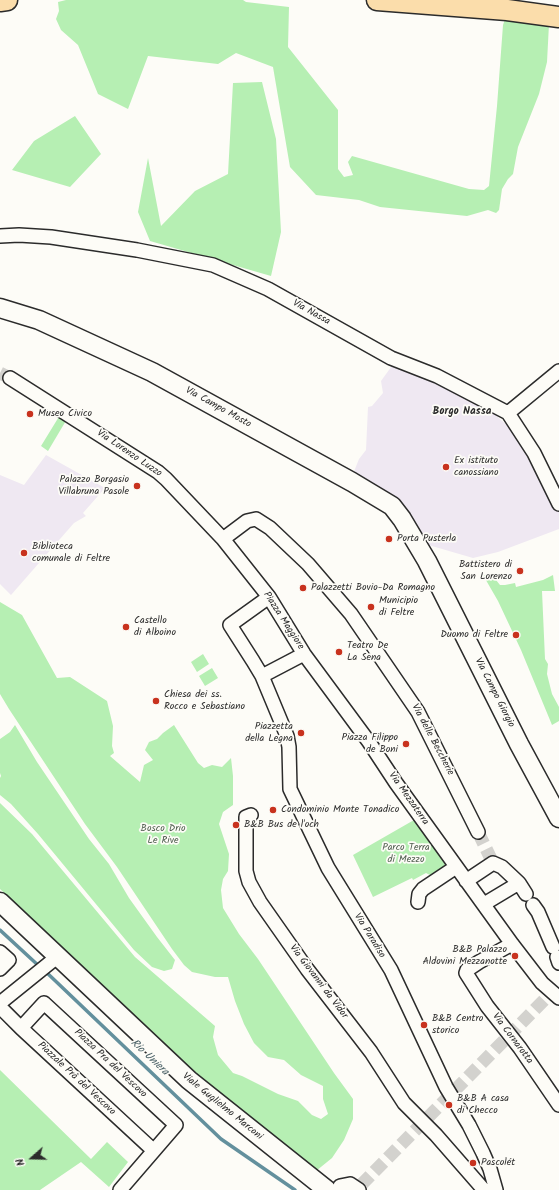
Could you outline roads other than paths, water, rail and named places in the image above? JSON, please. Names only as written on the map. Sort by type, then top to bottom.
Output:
[{"type":"main road","points":[[0,1],[7,0]]},
{"type":"main road","points":[[377,0],[507,10],[559,17]]},
{"type":"street","name":"Via Nassa","points":[[0,236],[19,235],[51,237],[137,250],[213,265],[268,289],[391,358],[437,376],[508,413],[534,453],[559,504]]},
{"type":"street","name":"Via Campo Mosto","points":[[0,308],[39,320],[152,372],[352,482],[392,506]]},
{"type":"street","points":[[508,413],[559,371]]},
{"type":"street","name":"Via Lorenzo Luzzo","points":[[10,378],[158,472],[223,539],[265,592]]},
{"type":"street","name":"Via Campo Giorgio","points":[[392,506],[402,519],[426,561],[521,748],[559,818]]},
{"type":"street","name":"Via delle Beccherie","points":[[223,539],[247,521],[252,519],[260,521],[275,532],[308,564],[351,614],[418,712],[478,832]]},
{"type":"street","name":"Via Paradiso","points":[[265,592],[230,625],[262,676],[287,736],[289,747],[290,789],[328,868],[390,970],[446,1087],[469,1125],[490,1169],[496,1190]]},
{"type":"street","name":"Piazza Maggiore","points":[[262,676],[304,654],[265,592]]},
{"type":"street","name":"Via Mezzaterra","points":[[304,654],[369,742],[396,783],[512,944],[542,983],[559,998]]},
{"type":"street","name":"Via Giovanni da Vidor","points":[[251,815],[246,817],[246,871],[249,882],[260,902],[307,969],[371,1052],[404,1102],[436,1135],[484,1190]]},
{"type":"street","points":[[466,881],[492,863],[502,867],[519,883],[530,900],[546,929],[556,956]]},
{"type":"street","points":[[418,902],[419,894],[423,889],[456,867]]},
{"type":"street","points":[[484,904],[519,883]]},
{"type":"street","name":"Viale Guglielmo Marconi","points":[[0,902],[52,960],[189,1080],[334,1188]]},
{"type":"street","name":"Via Cornarotta","points":[[512,944],[466,970],[466,973],[487,1006],[520,1048],[559,1105]]},
{"type":"street","points":[[0,952],[9,960],[0,968]]},
{"type":"street","points":[[0,1003],[52,960]]},
{"type":"street","name":"Piazza Pra del Vescovo","points":[[21,1028],[44,1003],[176,1125],[153,1150]]},
{"type":"street","name":"Piazzale Prà del Vescovo","points":[[0,1007],[153,1150]]},
{"type":"street","points":[[120,1190],[153,1150]]},
{"type":"street","points":[[334,1188],[350,1184],[359,1188]]},
{"type":"waterway","name":"Rio Uniera","points":[[0,930],[40,967]]},
{"type":"waterway","name":"Rio Uniera","points":[[45,971],[221,1139],[295,1190]]},
{"type":"tunnel","points":[[0,373],[10,378]]},
{"type":"tunnel","points":[[478,832],[493,863]]},
{"type":"tunnel","points":[[361,1185],[559,985]]},
{"type":"place","name":"Museo Civico","points":[[30,414]]},
{"type":"place","name":"Ex istituto canossiano","points":[[446,467]]},
{"type":"place","name":"Palazzo Borgasio Villabruna Pasole","points":[[137,486]]},
{"type":"place","name":"Porta Pusterla","points":[[389,539]]},
{"type":"place","name":"Biblioteca comunale di Feltre","points":[[24,553]]},
{"type":"place","name":"Battistero di San Lorenzo","points":[[520,571]]},
{"type":"place","name":"Palazzetti Bovio-Da Romagno","points":[[303,588]]},
{"type":"place","name":"Municipio di Feltre","points":[[371,607]]},
{"type":"place","name":"Castello di Alboino","points":[[126,627]]},
{"type":"place","name":"Duomo di Feltre","points":[[516,635]]},
{"type":"place","name":"Teatro De La Sena","points":[[339,652]]},
{"type":"place","name":"Chiesa dei ss. Rocco e Sebastiano","points":[[156,701]]},
{"type":"place","name":"Piazzetta della Legna","points":[[301,733]]},
{"type":"place","name":"Piazza Filippo de Boni","points":[[406,744]]},
{"type":"place","name":"Condominio Monte Tonadico","points":[[273,810]]},
{"type":"place","name":"B&B Bus de l'och","points":[[236,825]]},
{"type":"place","name":"B&B Palazzo Aldovini Mezzanotte","points":[[515,956]]},
{"type":"place","name":"B&B Centro storico","points":[[424,1025]]},
{"type":"place","name":"B&B A casa di Checco","points":[[449,1105]]},
{"type":"place","name":"Pascolét","points":[[473,1163]]},
{"type":"district","name":"Borgo Nassa","points":[[462,412]]},
{"type":"park label","name":"Bosco Drio Le Rive","points":[[163,834]]},
{"type":"park label","name":"Parco Terra di Mezzo","points":[[406,854]]}]
